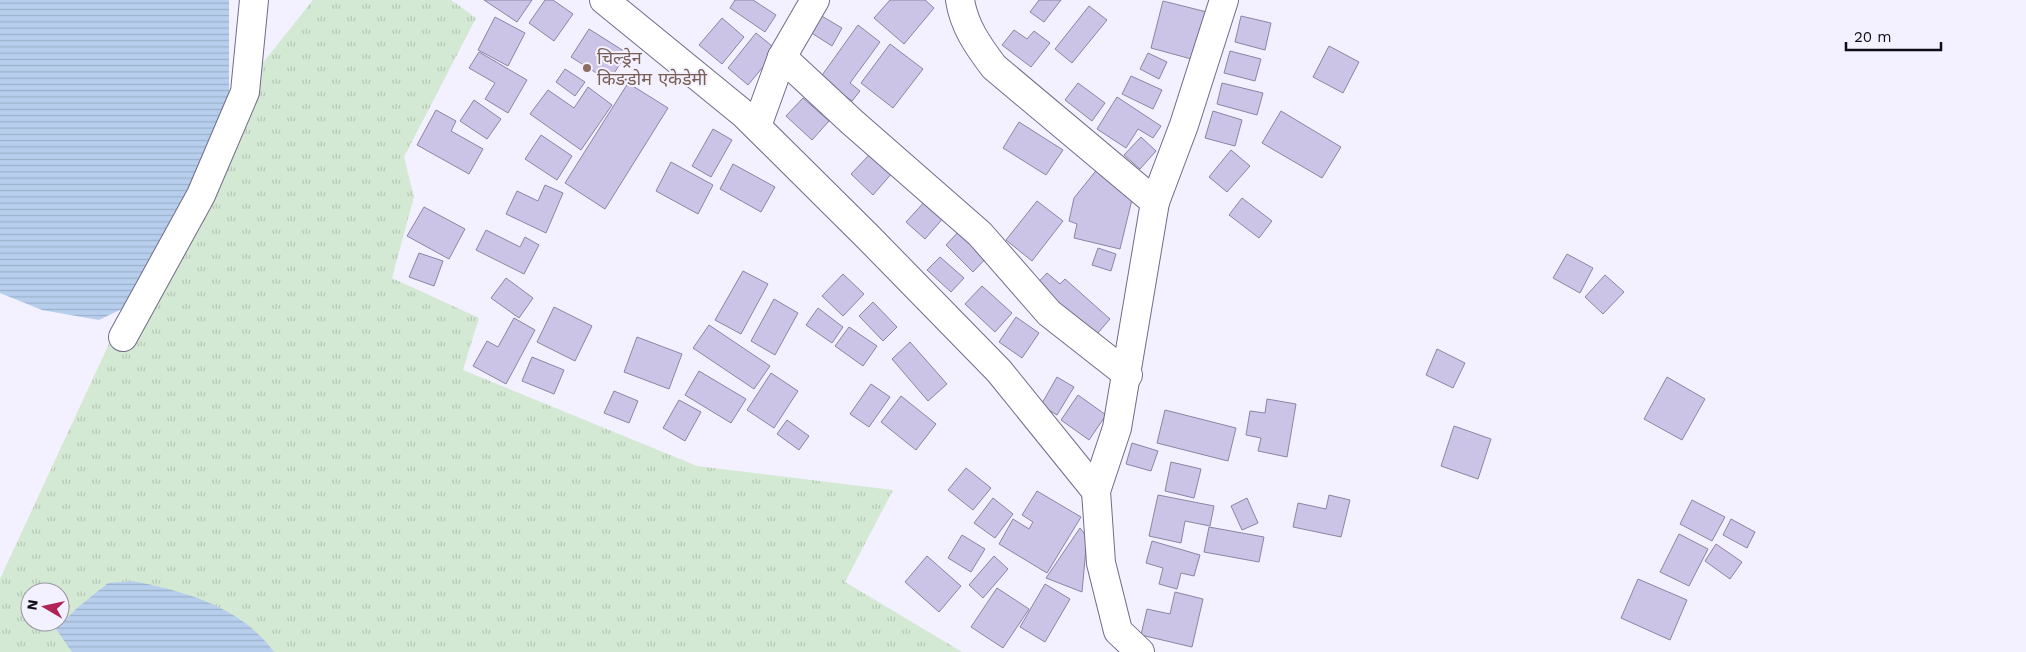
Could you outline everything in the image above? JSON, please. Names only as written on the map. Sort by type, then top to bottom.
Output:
[{"type":"street","points":[[123,337],[202,195],[245,92],[254,0]]},
{"type":"street","points":[[604,0],[757,126],[999,371],[1096,492]]},
{"type":"street","points":[[757,126],[782,57],[815,0]]},
{"type":"street","points":[[960,0],[973,40],[994,67],[1155,202]]},
{"type":"street","points":[[1140,652],[1118,631],[1101,563],[1096,492],[1117,428],[1128,375],[1155,202],[1184,125],[1224,0]]},
{"type":"street","points":[[782,57],[852,122],[980,234],[1049,313],[1128,375]]},
{"type":"green space","points":[[313,0],[451,0],[476,18],[404,157],[414,197],[392,278],[479,318],[463,370],[697,466],[893,490],[845,582],[962,652],[0,652],[0,579],[126,307],[229,105]]},
{"type":"water","points":[[0,0],[229,0],[229,105],[197,183],[126,307],[99,320],[42,310],[0,293]]},
{"type":"water","points":[[132,581],[172,590],[210,603],[229,612],[245,623],[261,636],[274,652],[72,652],[58,632],[70,632],[70,615],[108,583]]},
{"type":"building","points":[[484,0],[532,0],[517,22]]},
{"type":"building","points":[[545,0],[553,0],[573,14],[554,41],[529,23]]},
{"type":"building","points":[[735,0],[753,0],[776,15],[765,32],[730,8]]},
{"type":"building","points":[[890,0],[925,0],[934,8],[904,44],[874,18]]},
{"type":"building","points":[[1039,0],[1061,0],[1044,22],[1030,12]]},
{"type":"building","points":[[1163,1],[1207,12],[1195,60],[1151,48]]},
{"type":"building","points":[[1089,6],[1107,20],[1072,63],[1055,49]]},
{"type":"building","points":[[820,15],[842,28],[832,46],[810,32]]},
{"type":"building","points":[[1241,16],[1271,23],[1265,50],[1235,42]]},
{"type":"building","points":[[495,17],[525,33],[508,66],[478,50]]},
{"type":"building","points":[[722,18],[744,37],[722,64],[699,45]]},
{"type":"building","points":[[858,25],[880,42],[850,83],[860,91],[852,101],[820,78]]},
{"type":"building","points":[[589,29],[627,53],[609,81],[571,57]]},
{"type":"building","points":[[1014,30],[1027,39],[1034,31],[1050,43],[1031,67],[1002,45]]},
{"type":"building","points":[[756,33],[777,50],[748,85],[728,68]]},
{"type":"building","points":[[890,44],[923,69],[893,108],[861,83]]},
{"type":"building","points":[[1329,46],[1359,62],[1343,93],[1313,77]]},
{"type":"building","points":[[1230,51],[1261,59],[1255,81],[1224,73]]},
{"type":"building","points":[[479,52],[527,80],[508,113],[485,99],[495,83],[469,68]]},
{"type":"building","points":[[1148,53],[1167,62],[1159,79],[1140,69]]},
{"type":"building","points":[[565,69],[585,82],[575,96],[556,82]]},
{"type":"building","points":[[1131,76],[1162,90],[1153,109],[1122,94]]},
{"type":"building","points":[[628,83],[668,108],[605,209],[565,183]]},
{"type":"building","points":[[1078,83],[1105,103],[1092,121],[1065,100]]},
{"type":"building","points":[[1222,83],[1263,93],[1257,115],[1217,104]]},
{"type":"building","points":[[588,87],[612,105],[581,150],[530,114],[548,90],[574,108]]},
{"type":"building","points":[[1117,97],[1161,126],[1153,138],[1138,129],[1126,148],[1097,129]]},
{"type":"building","points":[[803,98],[829,121],[812,140],[786,116]]},
{"type":"building","points":[[474,100],[501,119],[487,139],[460,121]]},
{"type":"building","points":[[436,110],[456,121],[451,131],[483,149],[469,174],[417,145]]},
{"type":"building","points":[[1213,111],[1242,120],[1235,146],[1205,138]]},
{"type":"building","points":[[1281,111],[1341,147],[1322,178],[1262,143]]},
{"type":"building","points":[[1019,122],[1063,150],[1046,175],[1003,148]]},
{"type":"building","points":[[713,129],[732,140],[711,177],[692,166]]},
{"type":"building","points":[[541,135],[572,156],[557,180],[525,159]]},
{"type":"building","points":[[1141,137],[1156,151],[1140,169],[1124,155]]},
{"type":"building","points":[[1231,150],[1250,166],[1227,192],[1209,177]]},
{"type":"building","points":[[872,152],[893,172],[873,195],[851,174]]},
{"type":"building","points":[[671,162],[713,185],[698,214],[656,191]]},
{"type":"building","points":[[733,164],[775,187],[761,212],[720,189]]},
{"type":"building","points":[[1099,167],[1135,187],[1120,249],[1074,238],[1077,224],[1069,221],[1074,198]]},
{"type":"building","points":[[545,185],[563,193],[546,233],[506,214],[517,191],[538,201]]},
{"type":"building","points":[[1242,198],[1272,221],[1259,238],[1229,215]]},
{"type":"building","points":[[927,199],[945,216],[925,239],[906,222]]},
{"type":"building","points":[[1037,201],[1063,221],[1032,261],[1006,240]]},
{"type":"building","points":[[424,207],[465,229],[449,259],[407,236]]},
{"type":"building","points":[[962,228],[989,255],[973,272],[946,245]]},
{"type":"building","points":[[486,230],[520,247],[525,237],[539,245],[524,274],[476,250]]},
{"type":"building","points":[[1098,248],[1116,254],[1111,271],[1092,265]]},
{"type":"building","points":[[419,253],[443,261],[434,286],[409,277]]},
{"type":"building","points":[[1567,254],[1593,268],[1580,293],[1553,278]]},
{"type":"building","points":[[940,257],[964,278],[951,292],[927,270]]},
{"type":"building","points":[[743,271],[768,284],[741,334],[715,320]]},
{"type":"building","points":[[1047,273],[1060,284],[1065,279],[1110,319],[1090,342],[1031,290]]},
{"type":"building","points":[[843,274],[864,294],[843,316],[822,296]]},
{"type":"building","points":[[1605,275],[1624,292],[1603,314],[1585,297]]},
{"type":"building","points":[[506,278],[533,298],[519,318],[491,298]]},
{"type":"building","points":[[982,286],[1012,313],[995,332],[965,304]]},
{"type":"building","points":[[774,299],[798,313],[775,355],[751,341]]},
{"type":"building","points":[[873,302],[897,327],[883,341],[859,316]]},
{"type":"building","points":[[554,307],[592,326],[575,361],[537,342]]},
{"type":"building","points":[[818,308],[843,327],[832,343],[806,325]]},
{"type":"building","points":[[1016,317],[1039,333],[1022,358],[999,342]]},
{"type":"building","points":[[514,318],[535,330],[506,384],[473,366],[487,341],[498,347]]},
{"type":"building","points":[[709,325],[770,366],[754,389],[693,348]]},
{"type":"building","points":[[849,327],[877,346],[863,366],[835,346]]},
{"type":"building","points":[[637,337],[682,354],[669,389],[624,372]]},
{"type":"building","points":[[910,342],[947,384],[928,401],[892,359]]},
{"type":"building","points":[[1437,349],[1465,363],[1453,388],[1426,375]]},
{"type":"building","points":[[532,357],[564,370],[554,394],[522,381]]},
{"type":"building","points":[[699,371],[746,399],[731,423],[685,395]]},
{"type":"building","points":[[771,373],[798,391],[774,428],[747,410]]},
{"type":"building","points":[[1057,377],[1074,387],[1057,415],[1041,405]]},
{"type":"building","points":[[1667,377],[1705,399],[1682,440],[1644,419]]},
{"type":"building","points":[[871,384],[890,397],[869,427],[850,414]]},
{"type":"building","points":[[614,391],[638,401],[629,423],[604,413]]},
{"type":"building","points":[[1078,395],[1106,415],[1089,440],[1061,420]]},
{"type":"building","points":[[901,396],[936,424],[916,450],[881,422]]},
{"type":"building","points":[[1267,399],[1296,404],[1287,457],[1258,451],[1261,438],[1246,435],[1250,411],[1265,413]]},
{"type":"building","points":[[679,400],[701,412],[685,441],[663,428]]},
{"type":"building","points":[[1165,410],[1236,428],[1228,461],[1157,443]]},
{"type":"building","points":[[787,420],[809,436],[799,450],[777,434]]},
{"type":"building","points":[[1454,426],[1491,439],[1478,479],[1441,466]]},
{"type":"building","points":[[1132,443],[1158,451],[1151,471],[1126,464]]},
{"type":"building","points":[[1171,462],[1201,469],[1194,498],[1165,491]]},
{"type":"building","points":[[966,468],[991,488],[973,510],[948,490]]},
{"type":"building","points":[[1037,491],[1081,517],[1047,573],[999,544],[1013,519],[1029,529],[1033,522],[1022,515]]},
{"type":"building","points":[[1158,495],[1214,506],[1210,526],[1185,521],[1181,543],[1149,536]]},
{"type":"building","points":[[1329,495],[1350,500],[1341,537],[1293,527],[1298,503],[1326,509]]},
{"type":"building","points":[[993,498],[1013,514],[995,538],[974,523]]},
{"type":"building","points":[[1247,498],[1258,523],[1242,530],[1231,506]]},
{"type":"building","points":[[1692,500],[1725,517],[1712,541],[1680,524]]},
{"type":"building","points":[[1731,519],[1755,532],[1747,548],[1723,535]]},
{"type":"building","points":[[1209,527],[1264,537],[1259,562],[1204,552]]},
{"type":"building","points":[[1080,528],[1087,537],[1082,592],[1046,578]]},
{"type":"building","points":[[1679,534],[1708,549],[1689,586],[1660,572]]},
{"type":"building","points":[[962,535],[985,549],[971,572],[948,558]]},
{"type":"building","points":[[1152,541],[1200,555],[1194,576],[1181,573],[1177,589],[1159,584],[1163,568],[1146,563]]},
{"type":"building","points":[[1716,544],[1742,562],[1730,579],[1705,561]]},
{"type":"building","points":[[927,556],[961,586],[939,612],[905,582]]},
{"type":"building","points":[[994,556],[1008,569],[983,598],[969,585]]},
{"type":"building","points":[[1638,579],[1687,600],[1670,640],[1621,618]]},
{"type":"building","points":[[1045,584],[1070,599],[1045,642],[1020,627]]},
{"type":"building","points":[[997,588],[1029,609],[1003,648],[971,627]]},
{"type":"building","points":[[1175,592],[1203,599],[1192,647],[1141,635],[1147,609],[1170,614]]},
{"type":"place","name":"चिल्ड्रेन किङडोम एकेडेमी","points":[[587,68]]}]
